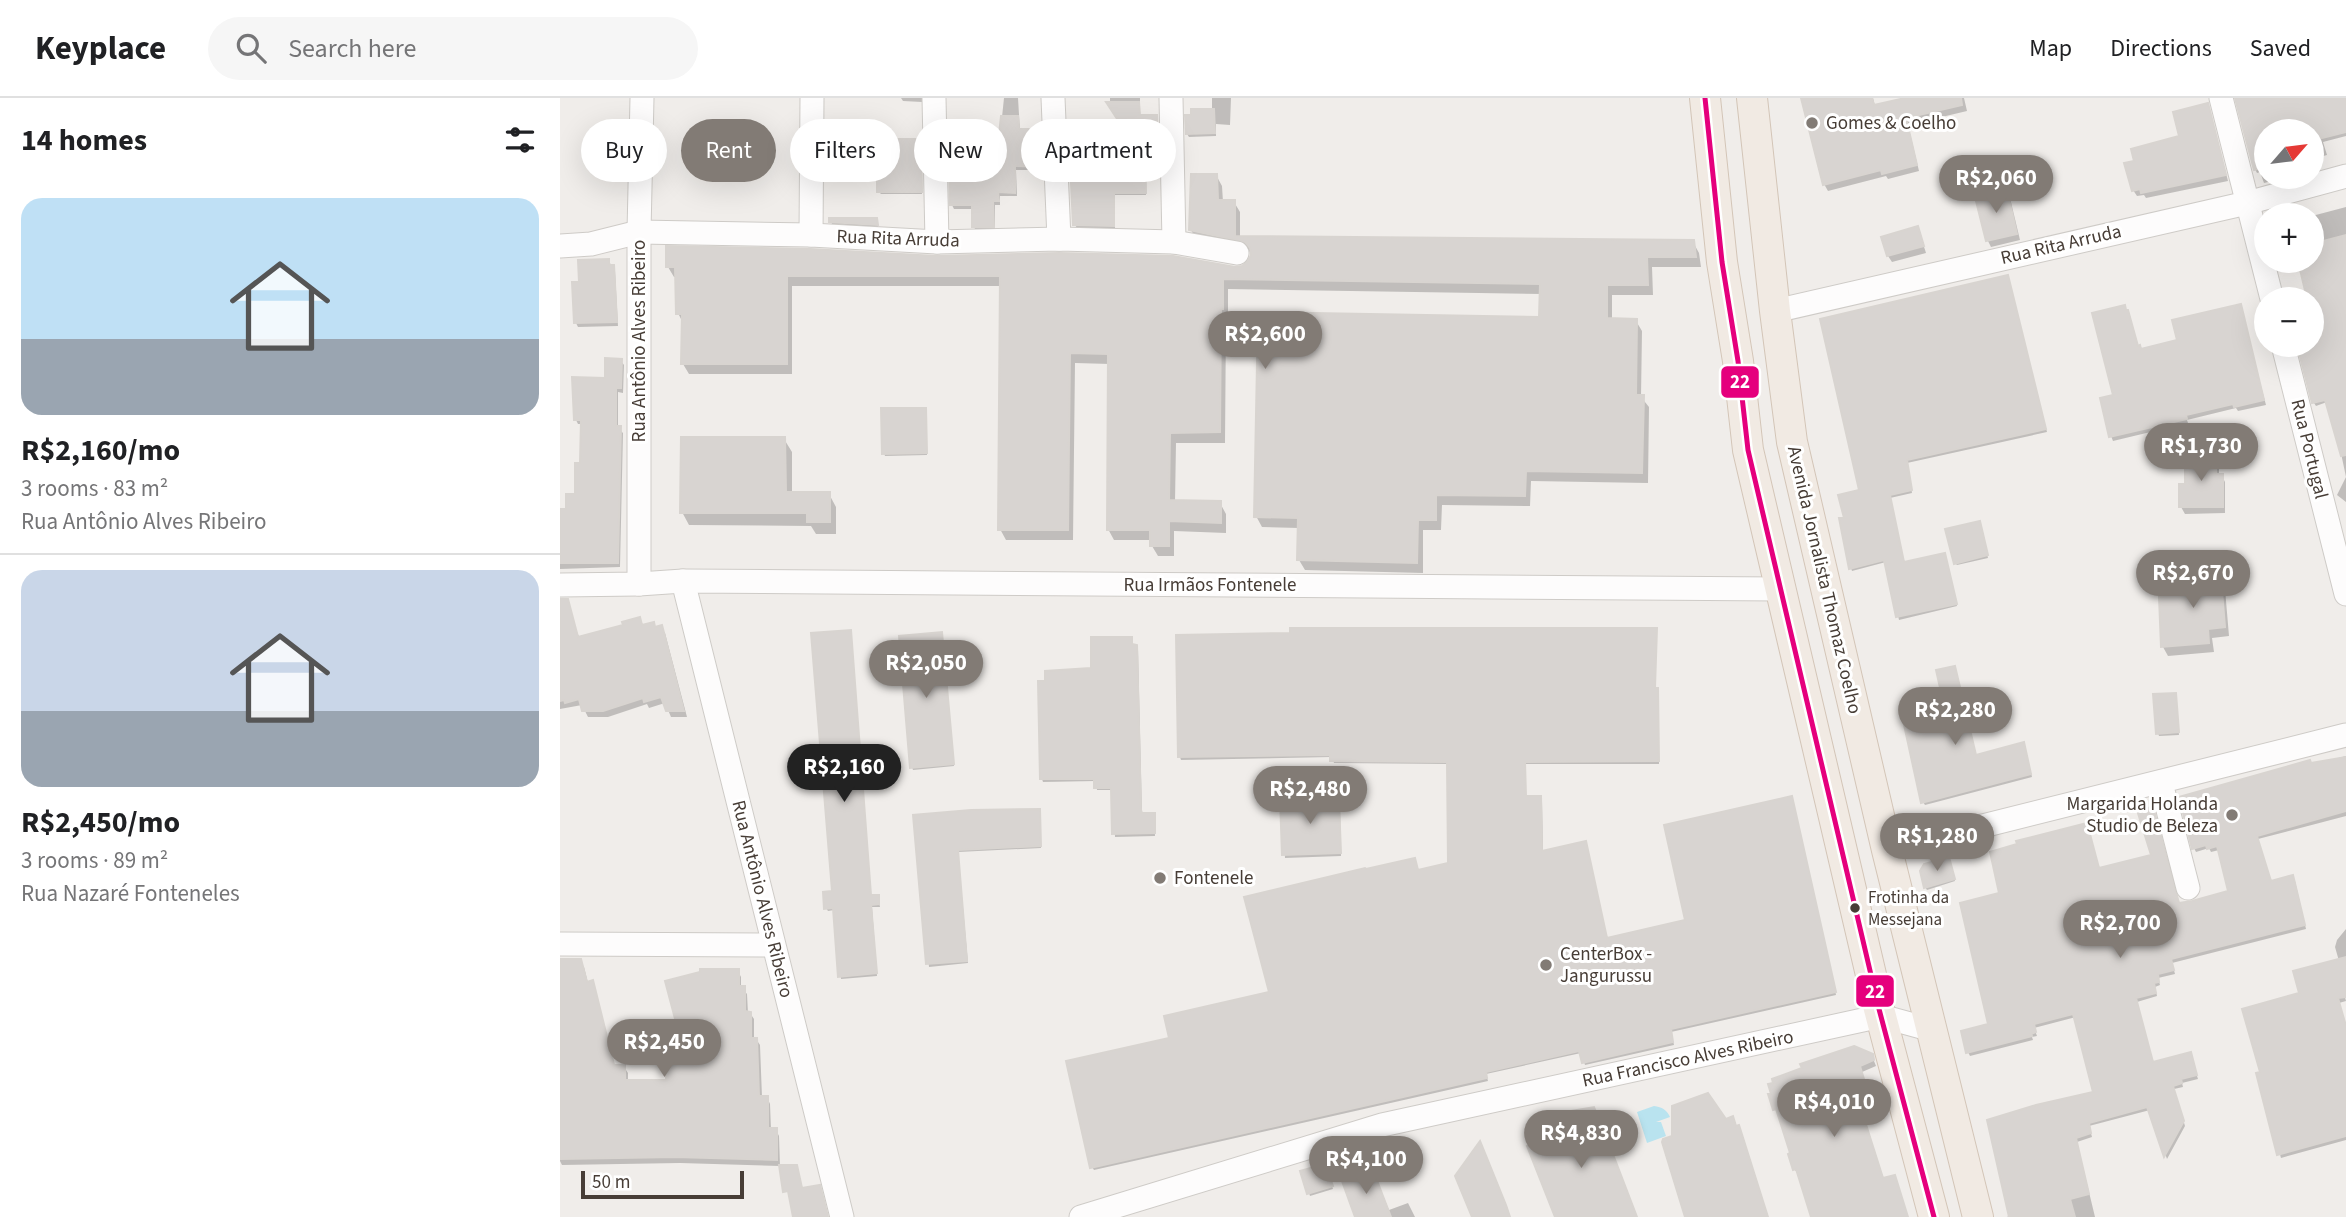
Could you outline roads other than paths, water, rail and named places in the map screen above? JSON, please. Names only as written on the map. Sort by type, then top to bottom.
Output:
[{"type":"main road","points":[[1705,98],[1722,262],[1738,361],[1748,450],[1881,1016],[1934,1217]]},
{"type":"main road","name":"Avenida Jornalista Thomaz Coelho","points":[[1752,98],[1792,442],[1886,850],[1978,1217]]},
{"type":"main road","points":[[1748,450],[1792,442]]},
{"type":"main road","points":[[1793,640],[1836,631]]},
{"type":"street","name":"Rua Antônio Alves Ribeiro","points":[[639,584],[639,232],[642,98]]},
{"type":"street","points":[[811,235],[812,98]]},
{"type":"street","points":[[934,98],[937,242]]},
{"type":"street","points":[[1053,98],[1059,239]]},
{"type":"street","points":[[1171,98],[1174,242]]},
{"type":"street","points":[[2221,98],[2269,287]]},
{"type":"street","name":"Rua Rita Arruda","points":[[1775,311],[2247,203],[2346,176]]},
{"type":"street","name":"Rua Rita Arruda","points":[[560,246],[591,244],[639,232],[811,235],[937,242],[1059,239],[1174,242],[1237,253]]},
{"type":"street","name":"Rua Portugal","points":[[2286,357],[2346,594]]},
{"type":"street","name":"Rua Antônio Alves Ribeiro","points":[[683,581],[842,1217]]},
{"type":"street","name":"Rua Irmãos Fontenele","points":[[560,585],[683,581],[1781,589]]},
{"type":"street","points":[[1886,850],[2346,735]]},
{"type":"street","points":[[2161,783],[2188,888]]},
{"type":"street","points":[[560,944],[773,945]]},
{"type":"street","name":"Rua Francisco Alves Ribeiro","points":[[1081,1217],[1382,1125],[1881,1016],[1932,1030]]},
{"type":"water","points":[[1654,1106],[1664,1109],[1670,1117],[1656,1122],[1661,1122],[1666,1136],[1647,1143],[1637,1112]]},
{"type":"place","name":"Gomes & Coelho","points":[[1812,123]]},
{"type":"place","name":"Margarida Holanda Studio de Beleza","points":[[2232,815]]},
{"type":"place","name":"Fontenele","points":[[1160,878]]},
{"type":"place","name":"Frotinha da Messejana","points":[[1855,908]]},
{"type":"place","name":"CenterBox - Jangurussu","points":[[1546,965]]}]
